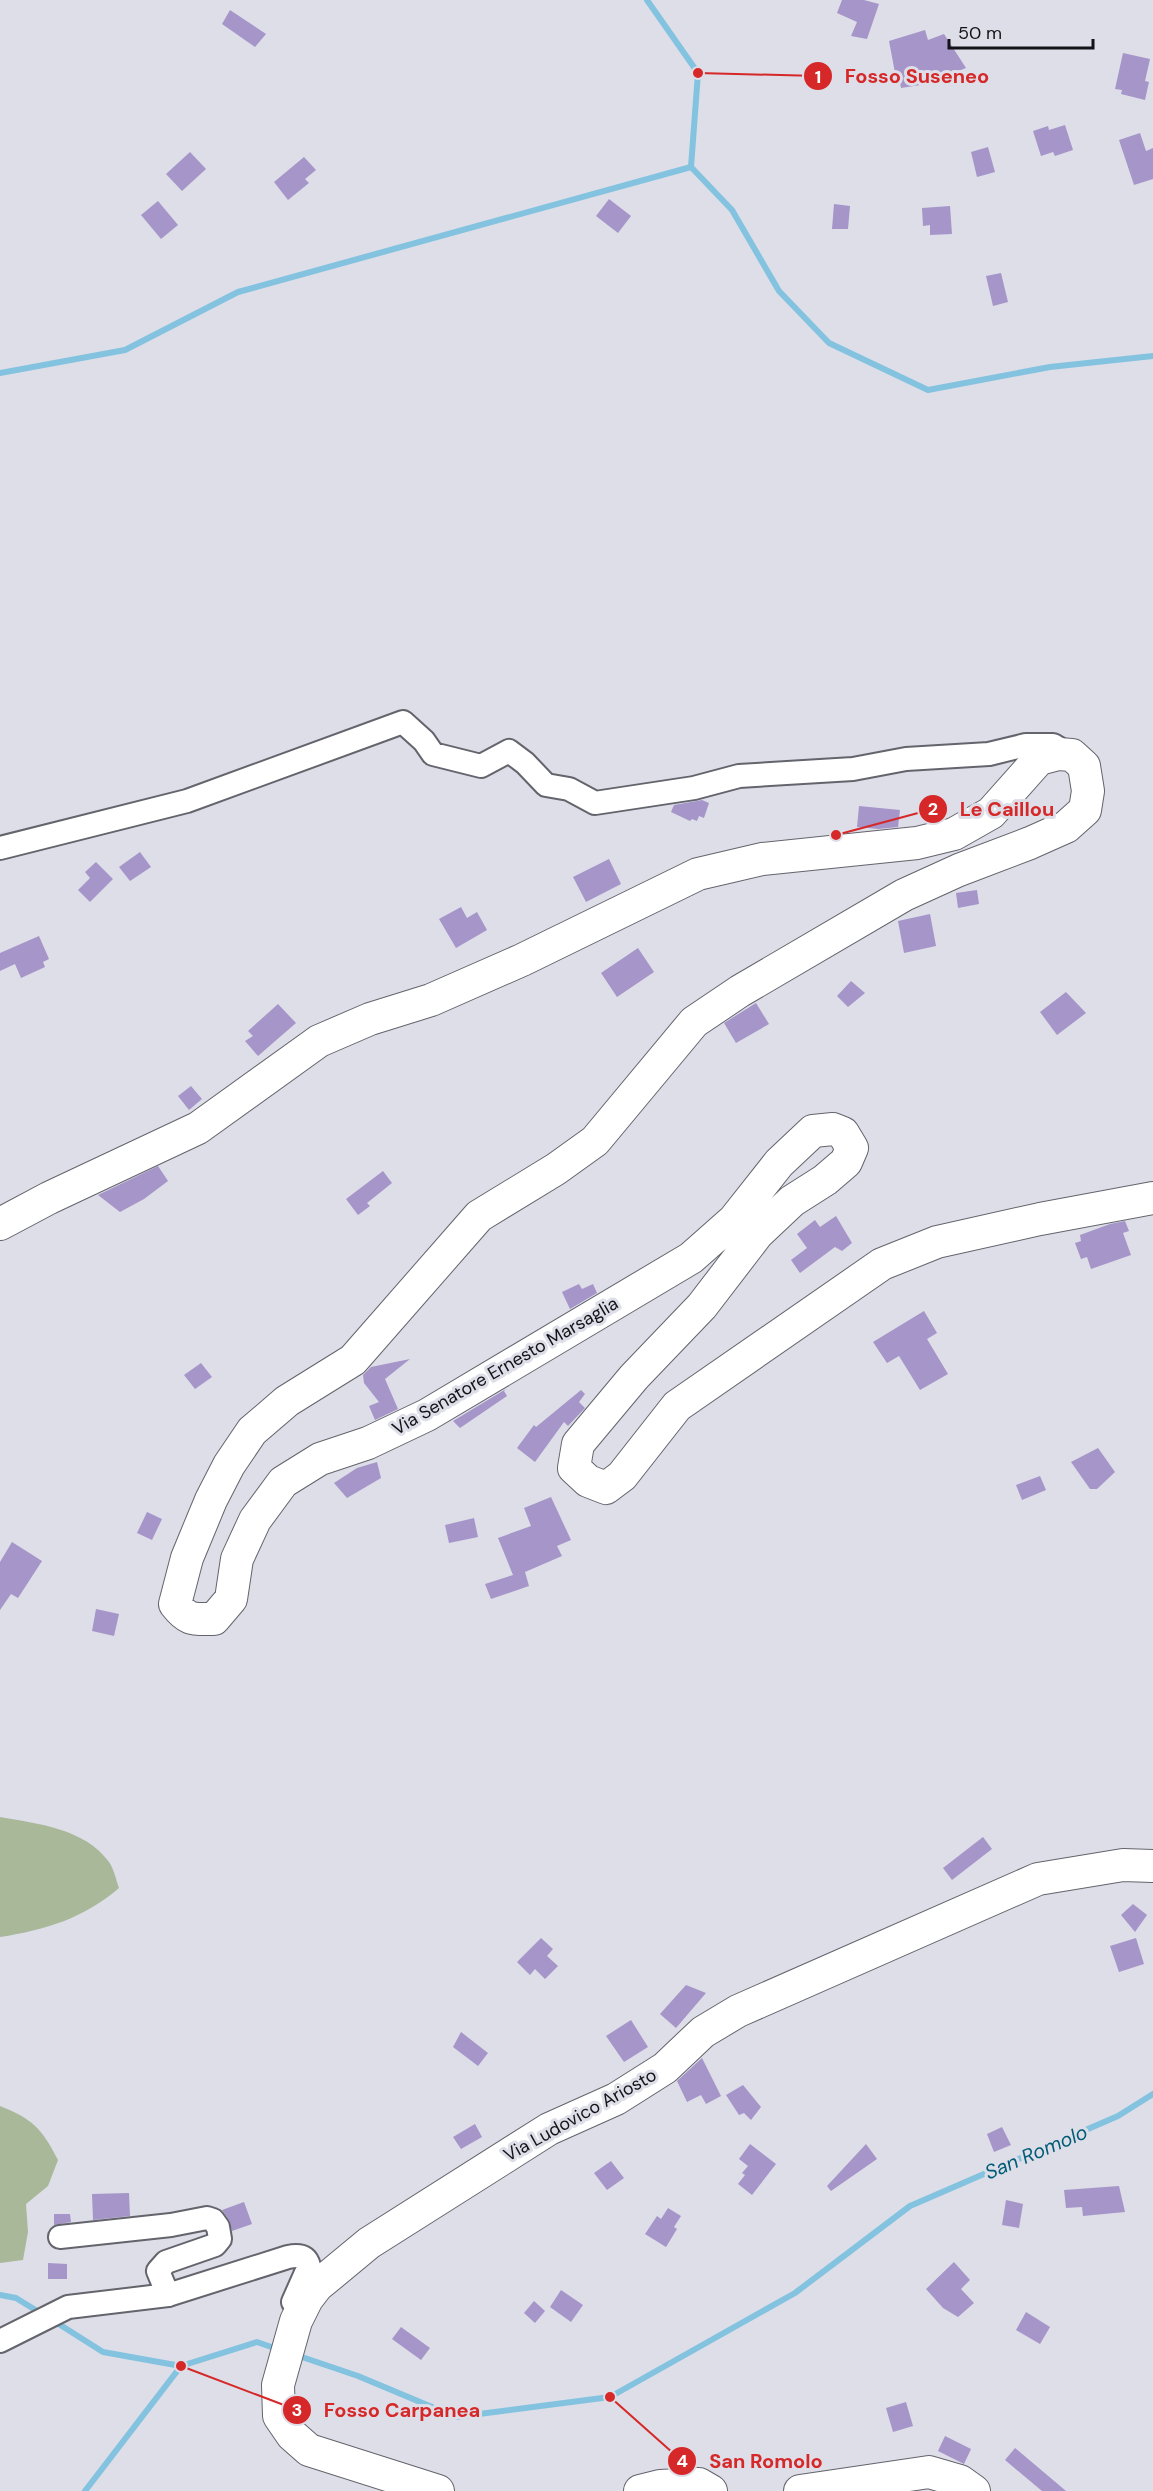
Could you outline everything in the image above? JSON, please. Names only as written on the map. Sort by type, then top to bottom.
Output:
[{"type":"street","points":[[0,848],[187,801],[402,722],[424,741],[433,754],[481,766],[509,751],[546,784],[569,789],[595,803],[694,788],[739,776],[853,769],[906,759],[989,754],[1026,745],[1053,745],[1072,755]]},
{"type":"street","points":[[0,1224],[40,1202],[198,1128],[319,1041],[370,1019],[431,1000],[512,965],[698,874],[762,859],[879,845],[917,843],[954,834],[991,813],[1039,759],[1058,754],[1072,755]]},
{"type":"street","name":"Via Senatore Ernesto Marsaglia","points":[[1072,755],[1084,766],[1088,790],[1085,810],[1066,827],[904,895],[694,1022],[594,1141],[556,1169],[479,1216],[352,1360],[287,1401],[252,1431],[229,1465],[212,1500],[187,1558],[175,1604],[184,1616],[194,1620],[214,1619],[231,1599],[237,1559],[255,1520],[283,1482],[320,1459],[368,1443],[427,1415],[691,1258],[734,1220],[779,1163],[813,1131],[833,1129],[843,1133],[852,1148],[846,1162],[825,1180],[792,1201],[758,1233],[702,1306],[634,1377],[578,1444],[574,1468],[588,1481],[606,1488],[622,1476],[677,1406],[799,1319],[882,1264],[938,1242],[1040,1219],[1153,1198]]},
{"type":"street","name":"Via Ludovico Ariosto","points":[[438,2491],[309,2450],[292,2435],[279,2416],[278,2385],[296,2320],[307,2299],[318,2286],[369,2243],[549,2129],[616,2099],[665,2068],[703,2032],[738,2011],[1038,1879],[1123,1865],[1153,1866]]},
{"type":"street","points":[[60,2236],[171,2225],[207,2218],[213,2220],[220,2233],[220,2239],[215,2245],[166,2262],[159,2271],[168,2295]]},
{"type":"street","points":[[0,2341],[68,2307],[168,2295],[288,2257],[302,2256],[307,2260],[309,2266],[293,2301],[292,2310],[296,2320]]},
{"type":"street","points":[[800,2491],[929,2472],[960,2481],[974,2491]]},
{"type":"street","points":[[640,2491],[660,2486],[699,2484],[711,2491]]},
{"type":"green space","points":[[0,1817],[59,1829],[87,1842],[109,1862],[119,1888],[92,1907],[64,1921],[33,1931],[0,1937]]},
{"type":"green space","points":[[0,2106],[35,2126],[47,2140],[58,2160],[48,2186],[26,2204],[28,2232],[23,2260],[0,2263]]},
{"type":"building","points":[[842,0],[864,0],[879,4],[867,39],[851,36],[857,22],[837,13]]},
{"type":"building","points":[[230,10],[266,34],[255,47],[222,24]]},
{"type":"building","points":[[925,30],[928,40],[944,34],[966,68],[948,75],[949,77],[945,78],[946,81],[901,88],[899,77],[896,78],[889,41]]},
{"type":"building","points":[[1123,53],[1150,59],[1145,81],[1149,82],[1145,100],[1121,94],[1122,90],[1115,89]]},
{"type":"building","points":[[1065,125],[1073,150],[1055,156],[1053,152],[1041,156],[1033,131],[1048,126],[1049,130]]},
{"type":"building","points":[[1140,133],[1146,151],[1153,148],[1153,179],[1134,185],[1119,140]]},
{"type":"building","points":[[988,147],[995,172],[977,177],[971,152]]},
{"type":"building","points":[[190,152],[206,169],[182,191],[166,174]]},
{"type":"building","points":[[304,157],[316,170],[305,179],[309,183],[288,200],[274,182]]},
{"type":"building","points":[[609,199],[631,216],[618,233],[596,216]]},
{"type":"building","points":[[158,201],[178,225],[161,239],[141,215]]},
{"type":"building","points":[[834,204],[850,206],[848,229],[832,229]]},
{"type":"building","points":[[950,206],[952,234],[930,235],[930,225],[923,226],[922,208]]},
{"type":"building","points":[[1001,273],[1008,302],[993,306],[986,276]]},
{"type":"building","points":[[702,800],[709,803],[704,818],[699,816],[697,821],[692,819],[690,821],[671,812],[674,805]]},
{"type":"building","points":[[859,806],[900,810],[898,827],[878,829],[857,827]]},
{"type":"building","points":[[140,852],[151,867],[130,881],[119,867]]},
{"type":"building","points":[[609,859],[621,884],[586,902],[573,877]]},
{"type":"building","points":[[96,862],[113,879],[90,902],[78,890],[90,878],[85,872]]},
{"type":"building","points":[[977,890],[979,904],[958,908],[956,893]]},
{"type":"building","points":[[461,907],[467,918],[477,912],[487,930],[456,948],[439,919]]},
{"type":"building","points":[[930,914],[936,946],[904,953],[898,921]]},
{"type":"building","points":[[39,936],[49,959],[43,962],[45,967],[21,978],[15,964],[0,971],[0,953]]},
{"type":"building","points":[[638,948],[654,972],[617,997],[601,973]]},
{"type":"building","points":[[851,981],[865,993],[848,1007],[837,996]]},
{"type":"building","points":[[1066,992],[1086,1013],[1057,1035],[1040,1012]]},
{"type":"building","points":[[756,1003],[769,1024],[736,1043],[724,1023]]},
{"type":"building","points":[[278,1004],[296,1023],[258,1056],[245,1041],[253,1036],[248,1031]]},
{"type":"building","points":[[191,1086],[202,1099],[189,1110],[178,1096]]},
{"type":"building","points":[[158,1166],[168,1181],[144,1199],[120,1212],[98,1195]]},
{"type":"building","points":[[383,1171],[392,1183],[367,1203],[370,1206],[358,1215],[346,1199]]},
{"type":"building","points":[[836,1216],[852,1243],[842,1251],[835,1247],[800,1273],[791,1260],[807,1248],[797,1234],[815,1220],[820,1227]]},
{"type":"building","points":[[1125,1221],[1129,1231],[1123,1233],[1131,1255],[1091,1269],[1087,1257],[1081,1259],[1075,1243],[1081,1241],[1080,1235]]},
{"type":"building","points":[[579,1284],[582,1289],[593,1284],[597,1293],[570,1309],[562,1292]]},
{"type":"building","points":[[924,1311],[937,1333],[927,1339],[948,1374],[920,1390],[899,1356],[887,1363],[873,1342]]},
{"type":"building","points":[[410,1359],[385,1379],[398,1409],[375,1420],[369,1406],[379,1402],[364,1383],[363,1375],[371,1367]]},
{"type":"building","points":[[201,1363],[212,1377],[195,1389],[184,1375]]},
{"type":"building","points":[[506,1389],[504,1391],[507,1396],[460,1428],[453,1421]]},
{"type":"building","points":[[581,1390],[585,1394],[579,1402],[585,1408],[568,1426],[564,1422],[535,1462],[517,1448],[534,1425],[536,1427]]},
{"type":"building","points":[[1098,1448],[1115,1472],[1097,1489],[1090,1489],[1071,1462]]},
{"type":"building","points":[[377,1462],[381,1478],[347,1498],[334,1483],[357,1468]]},
{"type":"building","points":[[1040,1476],[1046,1490],[1022,1500],[1016,1485]]},
{"type":"building","points":[[551,1497],[571,1540],[557,1546],[562,1556],[525,1572],[529,1586],[491,1599],[485,1584],[513,1575],[498,1538],[531,1526],[524,1508]]},
{"type":"building","points":[[147,1512],[162,1519],[152,1540],[137,1533]]},
{"type":"building","points":[[474,1518],[478,1537],[449,1543],[445,1525]]},
{"type":"building","points":[[12,1542],[42,1561],[18,1598],[11,1594],[0,1610],[0,1562]]},
{"type":"building","points":[[96,1609],[119,1614],[114,1636],[92,1631]]},
{"type":"building","points":[[983,1837],[992,1849],[952,1880],[943,1868]]},
{"type":"building","points":[[1133,1904],[1147,1915],[1135,1932],[1121,1915]]},
{"type":"building","points":[[541,1938],[553,1949],[547,1956],[558,1966],[545,1979],[535,1969],[530,1975],[517,1962]]},
{"type":"building","points":[[1136,1938],[1144,1964],[1119,1972],[1110,1946]]},
{"type":"building","points":[[686,1985],[706,1993],[676,2028],[660,2014]]},
{"type":"building","points":[[631,2020],[648,2047],[624,2062],[606,2036]]},
{"type":"building","points":[[461,2032],[488,2053],[478,2066],[453,2047]]},
{"type":"building","points":[[702,2058],[721,2096],[706,2104],[701,2095],[687,2102],[677,2081]]},
{"type":"building","points":[[743,2085],[761,2107],[751,2120],[744,2113],[739,2115],[726,2095]]},
{"type":"building","points":[[475,2124],[482,2137],[461,2149],[453,2137]]},
{"type":"building","points":[[1002,2127],[1011,2145],[994,2152],[987,2134]]},
{"type":"building","points":[[750,2144],[776,2164],[752,2195],[738,2184],[745,2175],[742,2173],[748,2166],[739,2159]]},
{"type":"building","points":[[866,2144],[877,2159],[831,2191],[827,2186]]},
{"type":"building","points":[[611,2161],[624,2178],[607,2190],[594,2173]]},
{"type":"building","points":[[1119,2186],[1125,2212],[1083,2216],[1082,2207],[1066,2208],[1064,2190]]},
{"type":"building","points":[[129,2193],[130,2216],[93,2220],[92,2194]]},
{"type":"building","points":[[1006,2200],[1023,2204],[1019,2228],[1002,2225]]},
{"type":"building","points":[[244,2202],[252,2224],[232,2231],[229,2220],[222,2210]]},
{"type":"building","points":[[668,2208],[681,2216],[674,2227],[677,2229],[666,2247],[645,2234],[657,2216],[661,2219]]},
{"type":"building","points":[[54,2214],[70,2214],[71,2222],[54,2225]]},
{"type":"building","points":[[954,2262],[970,2280],[961,2289],[974,2303],[958,2317],[943,2308],[926,2289]]},
{"type":"building","points":[[48,2263],[67,2264],[67,2279],[48,2279]]},
{"type":"building","points":[[561,2290],[583,2305],[571,2322],[550,2307]]},
{"type":"building","points":[[534,2301],[545,2311],[535,2323],[524,2313]]},
{"type":"building","points":[[1026,2312],[1050,2327],[1040,2344],[1016,2330]]},
{"type":"building","points":[[401,2327],[430,2348],[421,2360],[392,2339]]},
{"type":"building","points":[[906,2402],[913,2426],[893,2432],[886,2408]]},
{"type":"building","points":[[945,2436],[971,2449],[964,2464],[938,2451]]},
{"type":"building","points":[[1015,2448],[1066,2491],[1042,2491],[1005,2460]]},
{"type":"waterway","points":[[647,0],[698,73],[691,167]]},
{"type":"waterway","points":[[691,167],[732,210],[779,291],[829,343],[928,390],[1050,367],[1153,356]]},
{"type":"waterway","points":[[0,373],[125,350],[238,292],[691,167]]},
{"type":"waterway","name":"San Romolo","points":[[296,2355],[358,2376],[456,2417],[610,2397],[795,2293],[910,2206],[1118,2116],[1153,2094]]},
{"type":"waterway","name":"San Romolo","points":[[0,2295],[16,2298],[42,2314]]},
{"type":"waterway","name":"San Romolo","points":[[54,2321],[103,2352],[181,2366],[257,2342],[280,2350]]},
{"type":"waterway","points":[[85,2491],[181,2366]]},
{"type":"place","name":"Fosso Suseneo","points":[[698,73]]},
{"type":"place","name":"Le Caillou","points":[[836,835]]},
{"type":"place","name":"Fosso Carpanea","points":[[181,2366]]},
{"type":"place","name":"San Romolo","points":[[610,2397]]}]
